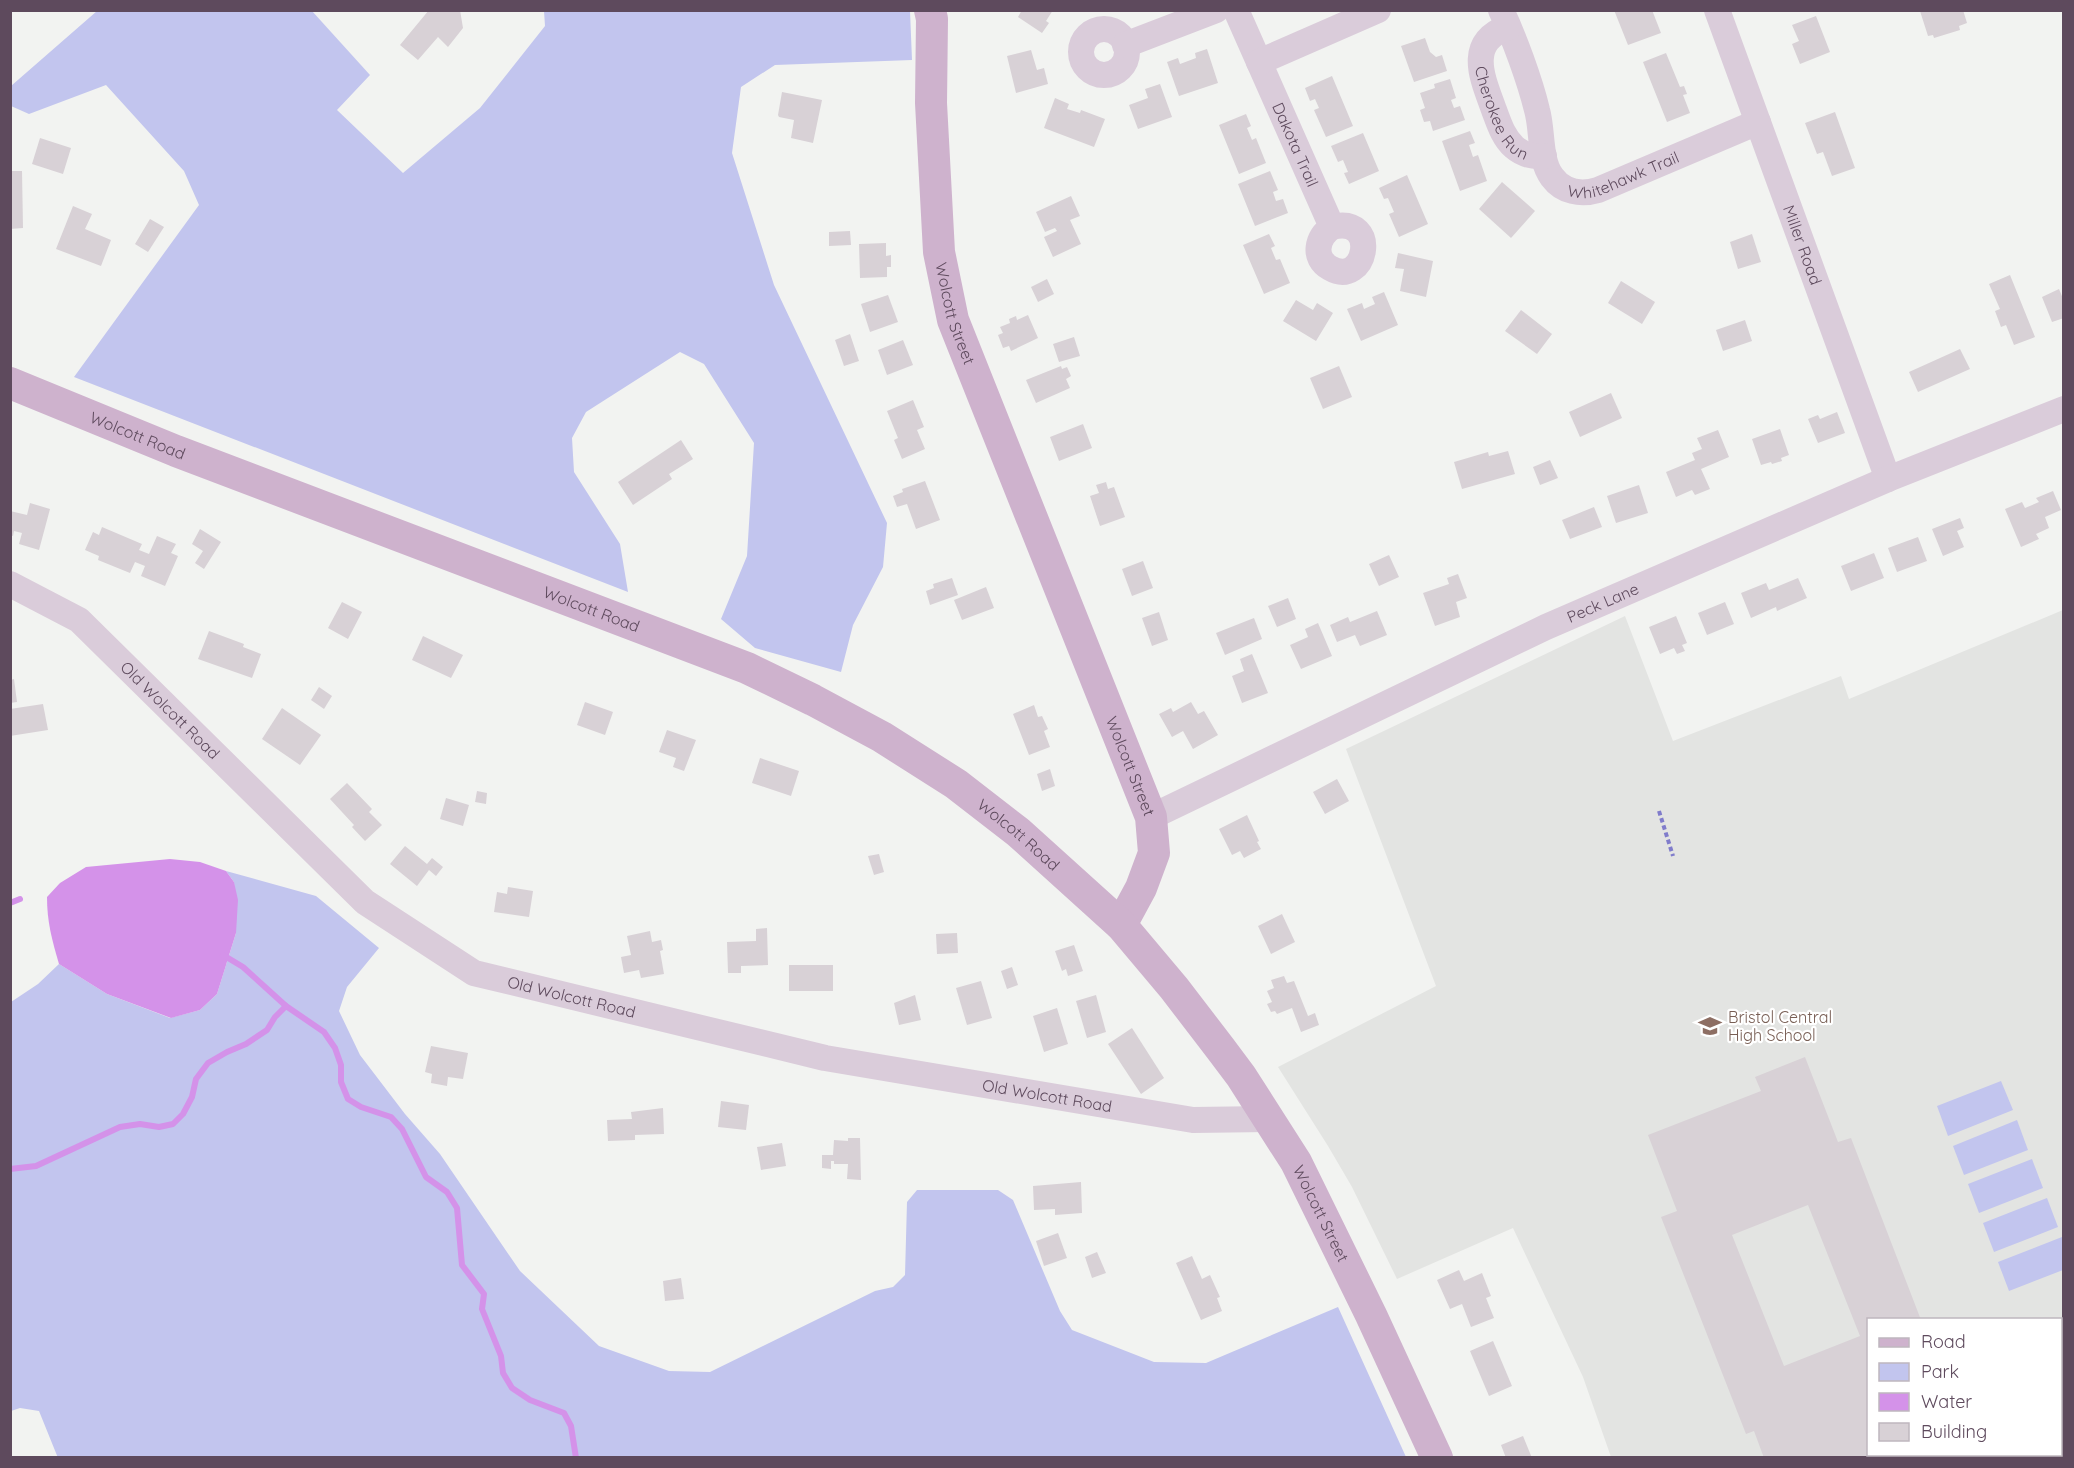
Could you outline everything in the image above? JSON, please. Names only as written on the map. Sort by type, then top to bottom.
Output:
[{"type":"main road","name":"Wolcott Street","points":[[930,10],[932,19],[931,103],[939,252],[953,320],[1151,817],[1154,853],[1141,888],[1121,925],[1220,1048],[1296,1162],[1437,1458]]},
{"type":"main road","name":"Wolcott Road","points":[[10,383],[176,452],[694,647],[813,700],[882,737],[956,784],[1018,832],[1121,925]]},
{"type":"street","points":[[1125,45],[1216,10]]},
{"type":"street","points":[[1236,10],[1259,63],[1378,10]]},
{"type":"street","name":"Miller Road","points":[[1717,10],[1888,479]]},
{"type":"street","name":"Whitehawk Trail","points":[[1504,19],[1538,111],[1548,172],[1556,182],[1567,189],[1585,193],[1598,190],[1758,122]]},
{"type":"street","name":"Cherokee Run","points":[[1504,19],[1496,34],[1486,43],[1481,54],[1480,73],[1503,132],[1510,143],[1526,154],[1544,156]]},
{"type":"street","name":"Dakota Trail","points":[[1259,63],[1332,227]]},
{"type":"street","name":"Peck Lane","points":[[1151,817],[1546,627],[1888,479],[2064,409]]},
{"type":"street","name":"Old Wolcott Road","points":[[10,584],[79,620],[365,902],[474,973],[825,1058],[1193,1120],[1268,1119]]},
{"type":"path","points":[[1659,811],[1673,856]]},
{"type":"shaded area","name":"Bristol Central High School","points":[[2063,610],[2063,1457],[1611,1457],[1583,1377],[1513,1228],[1397,1279],[1352,1187],[1278,1067],[1436,986],[1346,749],[1625,616],[1673,741],[1841,676],[1849,699]]},
{"type":"green space","points":[[97,11],[312,11],[370,75],[337,110],[403,173],[480,108],[545,26],[544,11],[910,11],[912,60],[775,65],[741,87],[732,153],[774,285],[887,523],[883,567],[853,625],[841,672],[755,648],[721,619],[747,556],[754,443],[704,364],[680,352],[586,412],[572,438],[574,472],[620,544],[628,592],[74,377],[199,205],[184,171],[106,85],[29,114],[11,106],[11,86]]},
{"type":"green space","points":[[226,871],[316,896],[379,948],[347,987],[339,1011],[360,1055],[405,1114],[440,1154],[520,1271],[599,1346],[669,1371],[710,1372],[875,1291],[893,1287],[905,1275],[907,1202],[917,1190],[998,1190],[1013,1200],[1060,1311],[1072,1330],[1154,1362],[1206,1363],[1338,1307],[1406,1457],[58,1458],[39,1411],[20,1408],[11,1411],[11,1002],[38,984],[59,964],[107,994],[170,1018],[200,1010],[217,994],[236,933],[234,882]]},
{"type":"green space","points":[[2001,1081],[2013,1110],[1948,1136],[1937,1106]]},
{"type":"green space","points":[[2017,1120],[2028,1150],[1964,1175],[1953,1146]]},
{"type":"green space","points":[[2032,1159],[2043,1188],[1979,1213],[1968,1184]]},
{"type":"green space","points":[[2047,1198],[2058,1227],[1994,1252],[1983,1223]]},
{"type":"green space","points":[[2062,1237],[2063,1270],[2009,1291],[1998,1262]]},
{"type":"water","points":[[170,859],[200,862],[226,871],[234,882],[238,900],[236,933],[217,994],[200,1010],[171,1018],[107,994],[59,964],[50,931],[47,897],[60,883],[86,867]]},
{"type":"building","points":[[429,10],[460,10],[463,28],[448,47],[438,37],[418,60],[400,45]]},
{"type":"building","points":[[1022,10],[1053,10],[1046,21],[1049,23],[1042,33],[1018,17]]},
{"type":"building","points":[[1614,10],[1652,10],[1661,33],[1628,45]]},
{"type":"building","points":[[1963,10],[1967,23],[1959,26],[1960,30],[1934,38],[1933,35],[1928,36],[1920,11]]},
{"type":"building","points":[[1816,16],[1830,52],[1800,64],[1792,44],[1799,41],[1792,25]]},
{"type":"building","points":[[1425,38],[1430,52],[1436,57],[1442,55],[1447,71],[1414,82],[1401,46]]},
{"type":"building","points":[[1207,49],[1218,83],[1179,96],[1167,62],[1178,58],[1180,64],[1196,58],[1195,53]]},
{"type":"building","points":[[1031,50],[1037,70],[1044,68],[1048,84],[1016,93],[1007,56]]},
{"type":"building","points":[[1666,53],[1680,87],[1684,86],[1687,94],[1683,95],[1690,113],[1667,122],[1643,62]]},
{"type":"building","points":[[1332,76],[1353,126],[1326,137],[1314,110],[1319,108],[1315,99],[1310,101],[1305,88]]},
{"type":"building","points":[[1450,79],[1456,98],[1451,100],[1454,108],[1460,106],[1465,120],[1433,131],[1430,121],[1424,122],[1420,110],[1425,108],[1420,93],[1435,88],[1434,84]]},
{"type":"building","points":[[1160,84],[1172,117],[1138,129],[1129,105],[1148,98],[1145,89]]},
{"type":"building","points":[[782,92],[822,100],[813,143],[791,138],[794,120],[778,115]]},
{"type":"building","points":[[1055,98],[1069,104],[1067,109],[1080,113],[1081,110],[1105,119],[1094,147],[1044,128]]},
{"type":"building","points":[[1835,112],[1855,168],[1832,176],[1823,152],[1817,154],[1805,123]]},
{"type":"building","points":[[1246,114],[1251,126],[1247,128],[1252,140],[1256,138],[1266,163],[1239,174],[1219,125]]},
{"type":"building","points":[[1470,131],[1475,143],[1469,145],[1473,157],[1478,155],[1487,181],[1460,191],[1442,141]]},
{"type":"building","points":[[1363,133],[1379,171],[1349,184],[1344,173],[1348,172],[1343,160],[1338,162],[1331,146]]},
{"type":"building","points":[[40,138],[71,148],[63,174],[32,164]]},
{"type":"building","points":[[10,171],[22,171],[23,228],[10,229]]},
{"type":"building","points":[[1270,171],[1278,190],[1273,192],[1276,201],[1283,199],[1288,213],[1255,226],[1238,184]]},
{"type":"building","points":[[1407,175],[1428,224],[1399,237],[1389,214],[1394,212],[1388,198],[1384,199],[1379,188]]},
{"type":"building","points":[[1502,182],[1535,211],[1511,238],[1479,209]]},
{"type":"building","points":[[1071,196],[1080,216],[1070,220],[1081,244],[1053,257],[1044,237],[1057,231],[1055,228],[1045,232],[1036,212]]},
{"type":"building","points":[[73,206],[92,214],[85,229],[111,240],[101,266],[56,249]]},
{"type":"building","points":[[150,219],[164,227],[148,252],[135,244]]},
{"type":"building","points":[[850,231],[851,245],[829,246],[829,232]]},
{"type":"building","points":[[1269,234],[1275,246],[1271,248],[1276,260],[1280,259],[1290,283],[1264,294],[1243,245]]},
{"type":"building","points":[[1752,234],[1761,262],[1738,269],[1730,242]]},
{"type":"building","points":[[886,243],[886,256],[891,255],[891,267],[887,267],[887,277],[860,278],[859,244]]},
{"type":"building","points":[[1398,253],[1433,261],[1426,297],[1400,291],[1404,269],[1395,268]]},
{"type":"building","points":[[2010,275],[2035,337],[2014,345],[2006,325],[2001,327],[1995,311],[2000,309],[1989,284]]},
{"type":"building","points":[[1047,279],[1054,294],[1038,302],[1031,287]]},
{"type":"building","points":[[1621,281],[1655,302],[1642,324],[1608,303]]},
{"type":"building","points":[[2059,289],[2064,301],[2064,318],[2052,322],[2042,297]]},
{"type":"building","points":[[1384,292],[1398,325],[1361,341],[1347,309],[1362,303],[1364,309],[1375,304],[1372,297]]},
{"type":"building","points":[[888,295],[898,322],[870,332],[861,304]]},
{"type":"building","points":[[1296,300],[1313,310],[1317,303],[1333,313],[1316,341],[1283,321]]},
{"type":"building","points":[[1521,310],[1552,334],[1537,354],[1505,331]]},
{"type":"building","points":[[1028,315],[1038,338],[1011,351],[1009,346],[1003,348],[998,335],[1003,333],[1000,327],[1010,323],[1009,319],[1016,316],[1017,320]]},
{"type":"building","points":[[1745,320],[1752,341],[1723,351],[1716,330]]},
{"type":"building","points":[[850,334],[859,361],[844,366],[835,340]]},
{"type":"building","points":[[1074,337],[1080,356],[1059,362],[1053,344]]},
{"type":"building","points":[[903,340],[913,365],[887,375],[878,350]]},
{"type":"building","points":[[1960,349],[1970,369],[1918,392],[1909,372]]},
{"type":"building","points":[[1061,366],[1062,369],[1067,367],[1071,376],[1066,379],[1070,388],[1036,403],[1026,380]]},
{"type":"building","points":[[1339,366],[1352,397],[1323,409],[1310,378]]},
{"type":"building","points":[[1611,393],[1622,418],[1580,437],[1569,412]]},
{"type":"building","points":[[913,400],[924,427],[917,430],[925,449],[902,459],[894,440],[898,438],[887,411]]},
{"type":"building","points":[[1837,412],[1845,433],[1818,443],[1808,419],[1818,415],[1820,419]]},
{"type":"building","points":[[1083,424],[1092,448],[1059,461],[1050,437]]},
{"type":"building","points":[[1780,429],[1789,455],[1781,458],[1782,461],[1761,465],[1752,439]]},
{"type":"building","points":[[1718,430],[1729,457],[1701,469],[1710,489],[1695,495],[1692,490],[1676,497],[1666,472],[1695,460],[1692,453],[1702,449],[1697,438]]},
{"type":"building","points":[[681,440],[693,459],[669,474],[672,479],[633,505],[618,482]]},
{"type":"building","points":[[1508,451],[1515,474],[1462,489],[1454,462],[1488,452],[1489,456]]},
{"type":"building","points":[[1550,460],[1558,478],[1540,485],[1533,467]]},
{"type":"building","points":[[925,481],[940,520],[916,529],[907,504],[897,507],[893,496],[903,492],[902,489]]},
{"type":"building","points":[[1106,482],[1108,489],[1114,487],[1125,517],[1100,526],[1090,496],[1099,493],[1096,485]]},
{"type":"building","points":[[1639,485],[1648,513],[1616,523],[1607,496]]},
{"type":"building","points":[[2053,491],[2061,510],[2045,517],[2049,528],[2036,534],[2039,539],[2021,547],[2005,509],[2022,502],[2025,508],[2039,502],[2036,498]]},
{"type":"building","points":[[30,503],[50,509],[39,550],[19,544],[22,533],[14,531],[13,536],[10,535],[10,511],[27,515]]},
{"type":"building","points":[[1594,507],[1602,527],[1570,539],[1562,520]]},
{"type":"building","points":[[1960,518],[1964,528],[1957,531],[1964,547],[1943,556],[1932,529]]},
{"type":"building","points":[[102,527],[142,544],[139,550],[149,554],[157,536],[176,544],[171,553],[178,556],[165,586],[141,576],[145,566],[135,562],[130,573],[98,560],[99,556],[85,550],[93,532],[99,535]]},
{"type":"building","points":[[200,529],[221,542],[204,569],[195,563],[203,551],[192,544]]},
{"type":"building","points":[[1918,537],[1927,561],[1897,572],[1888,548]]},
{"type":"building","points":[[1874,553],[1884,578],[1851,591],[1841,566]]},
{"type":"building","points":[[1389,555],[1399,577],[1379,586],[1369,564]]},
{"type":"building","points":[[1143,561],[1153,588],[1132,596],[1122,569]]},
{"type":"building","points":[[1458,574],[1467,598],[1456,602],[1460,617],[1435,626],[1423,593],[1449,584],[1447,578]]},
{"type":"building","points":[[952,578],[958,595],[930,605],[926,591],[934,588],[933,584]]},
{"type":"building","points":[[1798,578],[1807,598],[1777,611],[1776,607],[1751,618],[1741,593],[1766,583],[1769,590]]},
{"type":"building","points":[[986,587],[994,608],[962,620],[954,600]]},
{"type":"building","points":[[1288,598],[1296,619],[1277,627],[1268,606]]},
{"type":"building","points":[[342,602],[362,612],[348,639],[328,628]]},
{"type":"building","points":[[1725,602],[1734,624],[1707,635],[1698,613]]},
{"type":"building","points":[[1377,611],[1387,635],[1360,646],[1355,635],[1337,642],[1330,625],[1348,617],[1350,622]]},
{"type":"building","points":[[1159,612],[1168,640],[1152,646],[1142,618]]},
{"type":"building","points":[[1676,616],[1687,643],[1682,645],[1685,651],[1677,654],[1674,648],[1660,654],[1649,627]]},
{"type":"building","points":[[1254,618],[1262,639],[1225,655],[1216,633]]},
{"type":"building","points":[[1318,623],[1332,656],[1301,669],[1290,645],[1308,637],[1305,629]]},
{"type":"building","points":[[209,631],[244,644],[243,647],[261,654],[252,678],[198,659]]},
{"type":"building","points":[[423,636],[463,655],[451,678],[412,660]]},
{"type":"building","points":[[1252,654],[1268,693],[1242,703],[1232,676],[1244,671],[1240,659]]},
{"type":"building","points":[[14,679],[17,702],[10,703],[10,680]]},
{"type":"building","points":[[319,687],[332,696],[324,709],[311,700]]},
{"type":"building","points":[[585,702],[613,712],[605,735],[577,725]]},
{"type":"building","points":[[1191,702],[1198,714],[1204,711],[1218,735],[1193,749],[1183,731],[1172,737],[1159,714],[1171,708],[1173,712]]},
{"type":"building","points":[[43,704],[48,730],[10,736],[10,709]]},
{"type":"building","points":[[1034,705],[1038,717],[1042,716],[1048,729],[1044,731],[1050,747],[1029,755],[1013,714]]},
{"type":"building","points":[[282,708],[321,735],[300,765],[262,739]]},
{"type":"building","points":[[667,730],[696,740],[684,771],[673,767],[676,758],[659,752]]},
{"type":"building","points":[[760,758],[799,771],[791,796],[752,783]]},
{"type":"building","points":[[1050,769],[1055,786],[1042,791],[1037,774]]},
{"type":"building","points":[[1337,779],[1349,801],[1325,814],[1313,792]]},
{"type":"building","points":[[347,783],[372,809],[369,812],[382,825],[365,841],[330,799]]},
{"type":"building","points":[[477,791],[487,793],[486,804],[475,802]]},
{"type":"building","points":[[446,798],[469,805],[463,826],[440,819]]},
{"type":"building","points":[[1247,815],[1261,849],[1244,858],[1240,851],[1232,855],[1219,829]]},
{"type":"building","points":[[405,846],[427,864],[432,858],[443,867],[436,876],[429,870],[417,886],[390,864]]},
{"type":"building","points":[[879,854],[884,872],[874,875],[868,856]]},
{"type":"building","points":[[508,887],[533,891],[529,917],[494,912],[497,892],[507,894]]},
{"type":"building","points":[[1282,914],[1295,942],[1271,954],[1258,926]]},
{"type":"building","points":[[767,928],[768,965],[741,966],[741,973],[728,973],[727,942],[756,941],[756,929]]},
{"type":"building","points":[[650,931],[652,942],[661,940],[663,950],[660,951],[664,974],[641,978],[639,970],[624,973],[621,957],[631,955],[627,936]]},
{"type":"building","points":[[957,933],[958,953],[937,954],[936,934]]},
{"type":"building","points":[[1074,945],[1083,971],[1068,976],[1066,969],[1062,971],[1055,951]]},
{"type":"building","points":[[789,965],[833,965],[833,991],[789,991]]},
{"type":"building","points":[[1012,967],[1018,985],[1007,989],[1001,971]]},
{"type":"building","points":[[1284,976],[1287,983],[1294,981],[1308,1016],[1315,1013],[1319,1025],[1301,1032],[1292,1008],[1277,1014],[1275,1011],[1271,1012],[1267,1004],[1272,1002],[1267,991],[1274,988],[1271,980]]},
{"type":"building","points":[[981,981],[992,1018],[967,1025],[956,988]]},
{"type":"building","points":[[915,995],[921,1020],[899,1025],[894,1003]]},
{"type":"building","points":[[1096,995],[1106,1032],[1087,1038],[1076,1001]]},
{"type":"building","points":[[1057,1008],[1068,1044],[1044,1052],[1033,1016]]},
{"type":"building","points":[[1132,1028],[1164,1078],[1141,1094],[1108,1044]]},
{"type":"building","points":[[431,1046],[468,1053],[463,1079],[448,1077],[447,1086],[431,1083],[432,1074],[425,1072]]},
{"type":"building","points":[[1805,1057],[1838,1142],[1851,1138],[1920,1318],[1867,1318],[1867,1456],[1979,1456],[1974,1458],[1764,1458],[1754,1431],[1746,1434],[1661,1217],[1677,1211],[1648,1135],[1761,1091],[1755,1077]],"holes":[[[1808,1205],[1860,1336],[1784,1366],[1732,1235]]]},
{"type":"building","points":[[721,1101],[749,1105],[746,1130],[718,1127]]},
{"type":"building","points":[[663,1108],[664,1134],[635,1135],[635,1140],[608,1141],[607,1120],[632,1119],[631,1112]]},
{"type":"building","points":[[848,1138],[860,1138],[861,1180],[847,1179],[848,1164],[834,1164],[834,1161],[831,1161],[831,1169],[822,1168],[822,1155],[833,1155],[834,1140],[848,1141]]},
{"type":"building","points":[[782,1143],[786,1166],[761,1170],[757,1147]]},
{"type":"building","points":[[1081,1182],[1082,1213],[1055,1215],[1055,1209],[1034,1210],[1033,1186]]},
{"type":"building","points":[[1058,1233],[1067,1258],[1044,1266],[1036,1241]]},
{"type":"building","points":[[1097,1252],[1106,1273],[1092,1278],[1085,1257]]},
{"type":"building","points":[[1192,1256],[1202,1279],[1210,1275],[1220,1297],[1217,1298],[1222,1311],[1201,1320],[1176,1263]]},
{"type":"building","points":[[1459,1270],[1464,1281],[1482,1273],[1491,1296],[1486,1298],[1494,1318],[1471,1327],[1462,1304],[1450,1309],[1437,1280]]},
{"type":"building","points":[[681,1278],[684,1299],[665,1301],[663,1281]]},
{"type":"building","points":[[1493,1341],[1512,1386],[1489,1396],[1470,1351]]},
{"type":"building","points":[[1523,1436],[1532,1458],[1506,1458],[1501,1445]]},
{"type":"waterway","points":[[10,903],[20,899]]},
{"type":"waterway","points":[[223,955],[243,967],[286,1006],[324,1032],[335,1048],[341,1065],[341,1082],[348,1099],[361,1107],[391,1117],[402,1129],[426,1177],[447,1192],[457,1208],[462,1265],[484,1294],[482,1309],[501,1356],[503,1373],[512,1388],[530,1400],[564,1413],[571,1426],[576,1458]]},
{"type":"waterway","points":[[10,1169],[36,1166],[120,1127],[140,1124],[159,1127],[173,1124],[183,1114],[192,1097],[196,1079],[208,1063],[246,1044],[267,1030],[286,1006]]},
{"type":"place","name":"Bristol Central High School","points":[[1710,1026]]}]
